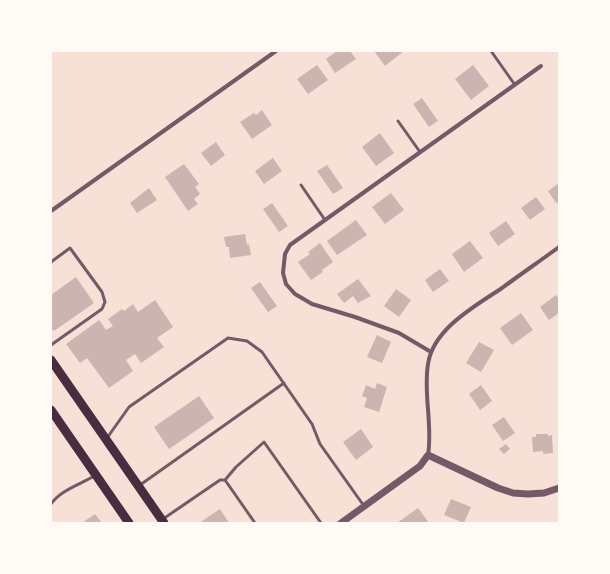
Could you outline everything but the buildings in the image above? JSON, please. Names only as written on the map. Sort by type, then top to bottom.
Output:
[{"type":"main road","points":[[51,360],[163,521]]},
{"type":"main road","points":[[51,410],[129,523]]},
{"type":"street","points":[[51,211],[276,51]]},
{"type":"street","points":[[430,352],[399,333],[355,317],[312,304],[295,294],[286,284],[283,273],[285,254],[290,245],[541,66]]},
{"type":"street","points":[[341,523],[420,466],[428,455],[430,433],[426,374],[430,352],[440,336],[457,319],[559,247]]},
{"type":"street","points":[[428,455],[498,488],[514,493],[544,493],[559,488]]},
{"type":"lane","points":[[491,51],[515,85]]},
{"type":"lane","points":[[398,121],[420,152]]},
{"type":"lane","points":[[301,185],[325,220]]},
{"type":"lane","points":[[51,262],[70,248],[102,292],[105,302],[102,309],[51,345]]},
{"type":"lane","points":[[106,439],[129,408],[228,338],[247,341],[262,352],[284,383],[312,424],[320,444],[364,506]]},
{"type":"lane","points":[[138,486],[284,383]]},
{"type":"lane","points":[[163,521],[220,480],[225,480],[236,467],[264,442],[321,523]]},
{"type":"lane","points":[[51,504],[56,497],[96,474]]},
{"type":"lane","points":[[225,480],[255,523]]}]
